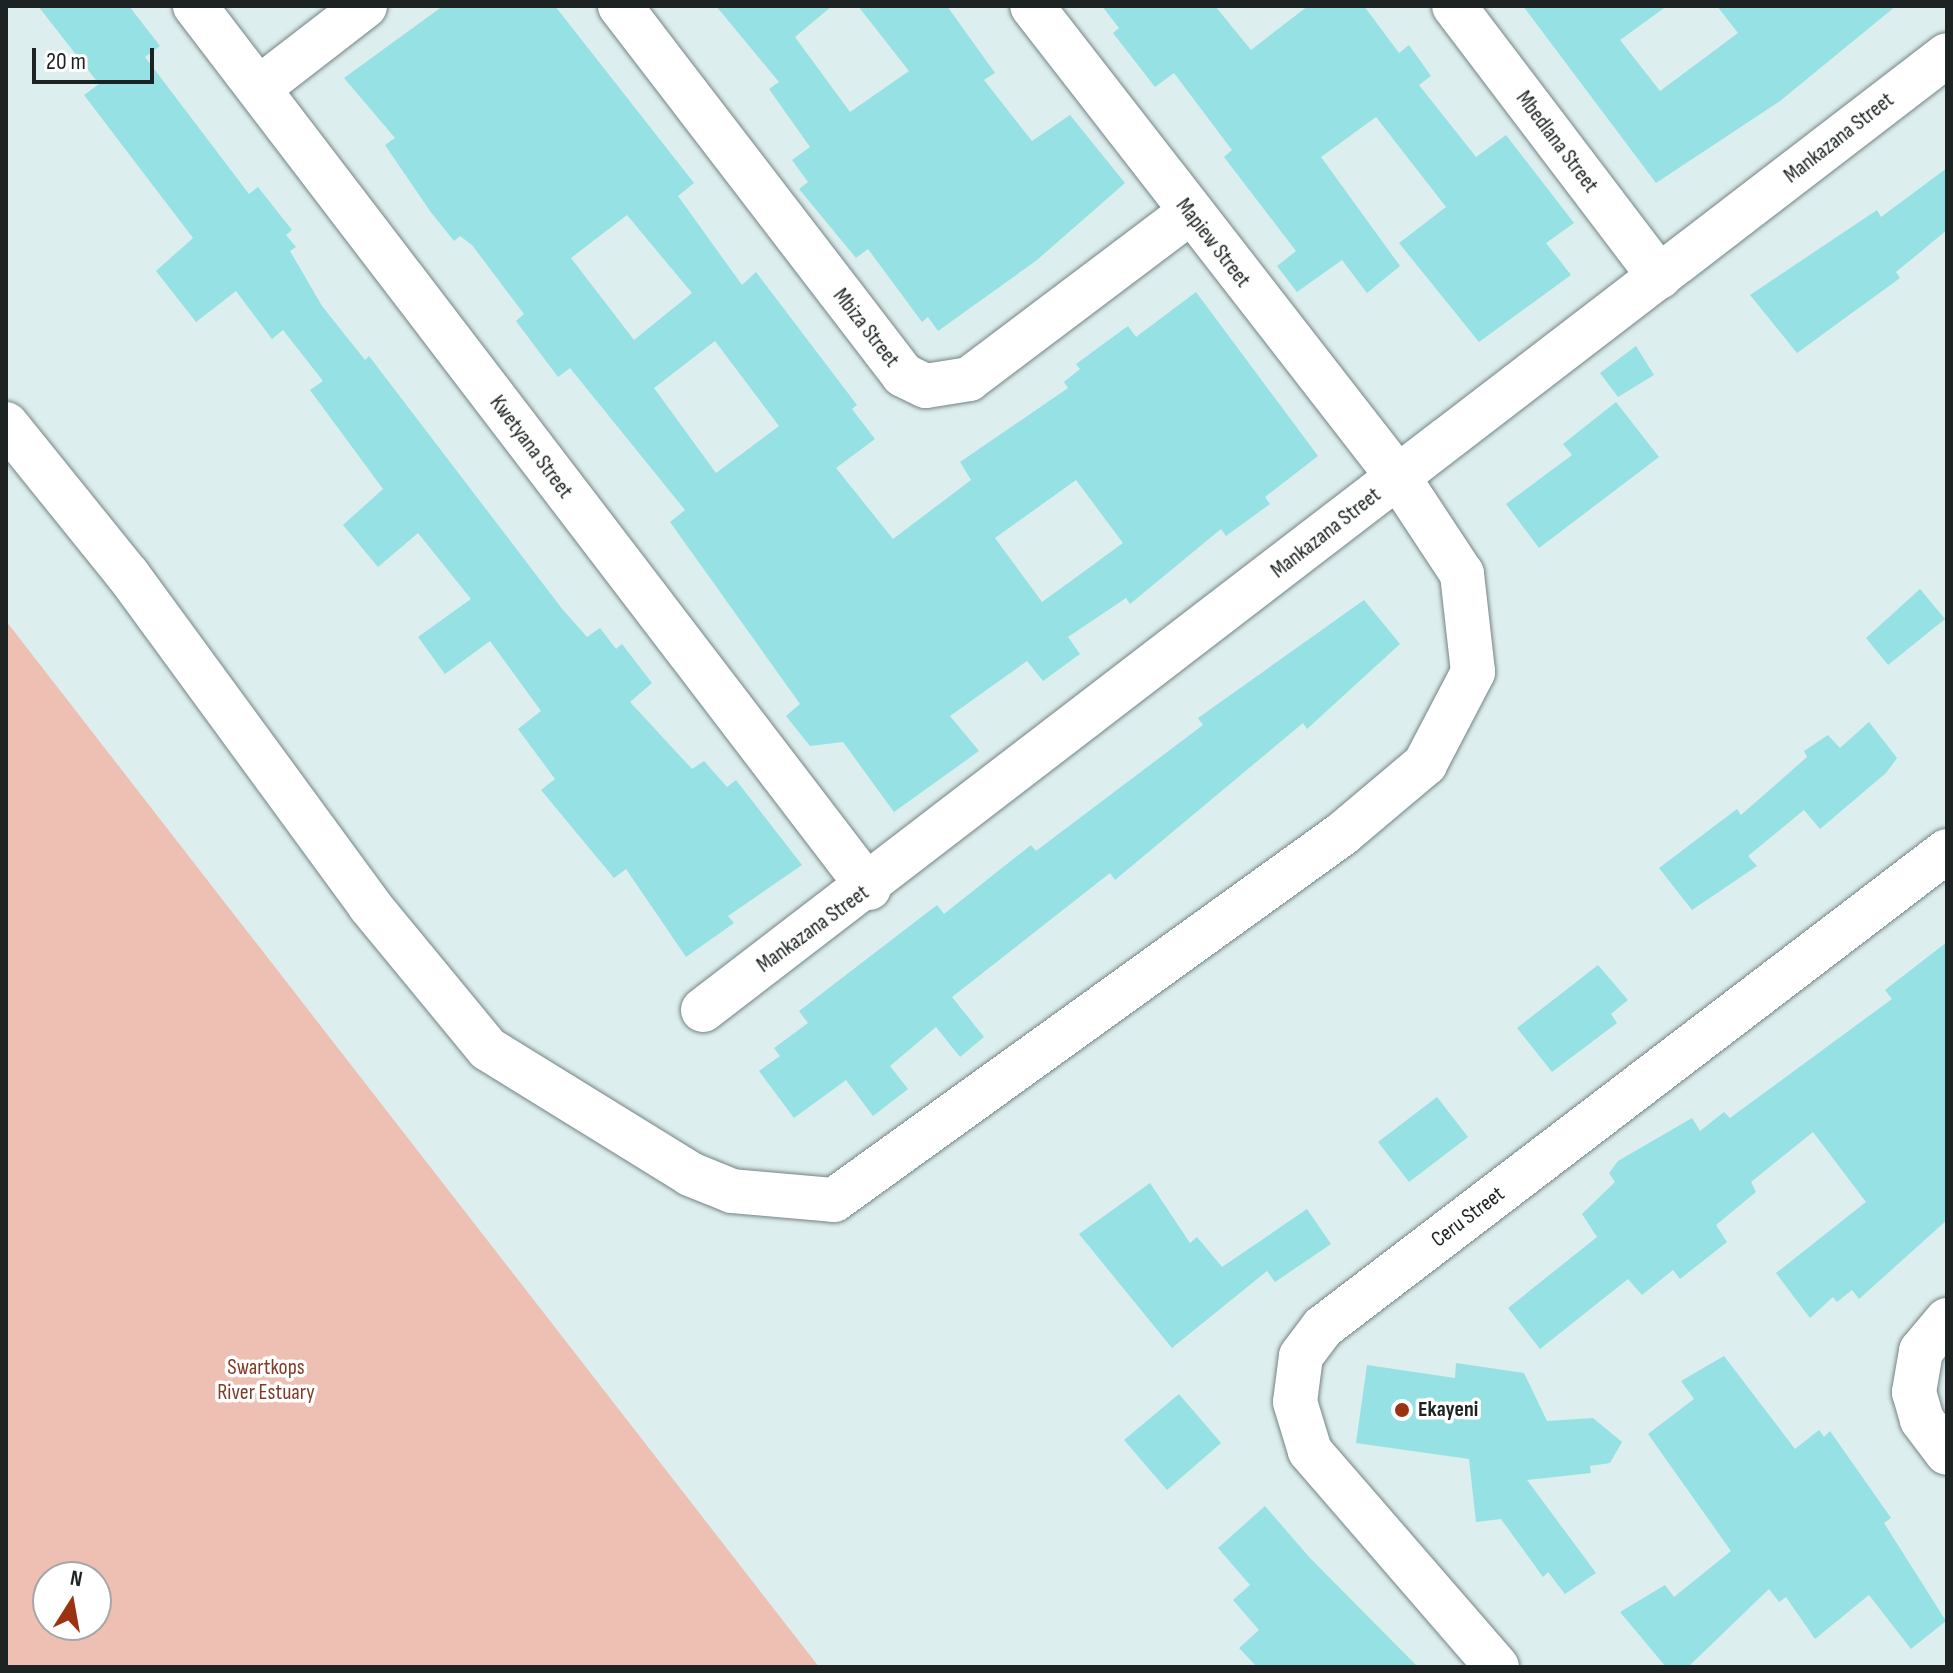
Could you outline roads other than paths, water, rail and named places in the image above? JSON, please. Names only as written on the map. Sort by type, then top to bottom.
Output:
[{"type":"street","name":"Kwetyana Street","points":[[195,6],[869,888]]},
{"type":"street","points":[[259,88],[365,6]]},
{"type":"street","name":"Mbiza Street","points":[[620,6],[903,375],[926,386],[969,379],[1189,213]]},
{"type":"street","name":"Mapiew Street","points":[[6,424],[128,575],[370,906],[488,1049],[650,1155],[732,1191],[783,1199],[834,1200],[1342,834],[1425,764],[1473,672],[1471,622],[1462,574],[1398,477],[1189,213],[1032,6]]},
{"type":"street","name":"Mbedlana Street","points":[[1454,6],[1660,277]]},
{"type":"street","name":"Mankazana Street","points":[[703,1010],[869,888],[1947,55]]},
{"type":"street","name":"Ceru Street","points":[[1497,1667],[1310,1451],[1295,1402],[1301,1356],[1323,1327],[1947,851]]},
{"type":"street","points":[[1947,1320],[1921,1351],[1914,1392],[1922,1420],[1947,1453]]},
{"type":"place","name":"Ekayeni","points":[[1402,1410]]},
{"type":"park label","name":"Swartkops River Estuary","points":[[266,1380]]}]
